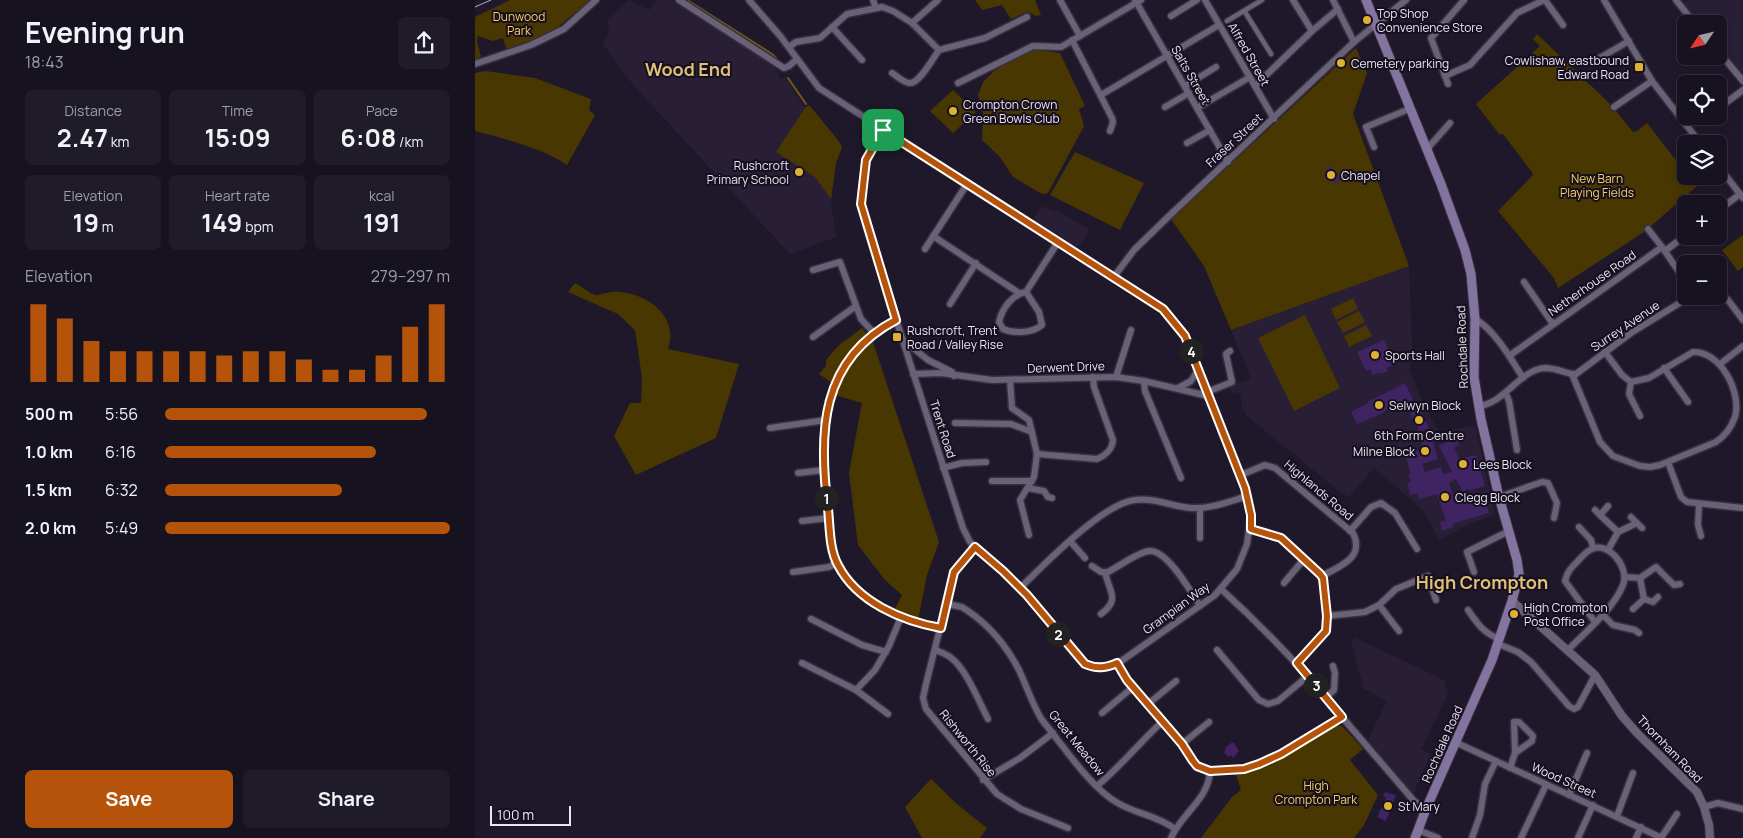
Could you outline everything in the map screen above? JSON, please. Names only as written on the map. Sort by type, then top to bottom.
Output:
[{"type":"main road","name":"Rochdale Road","points":[[1366,0],[1409,109],[1427,148],[1465,250],[1471,274],[1475,320],[1474,377],[1499,497],[1519,574],[1499,641],[1417,834]]},
{"type":"street","points":[[475,64],[531,45],[564,29],[597,0]]},
{"type":"street","points":[[679,0],[784,68],[797,58]]},
{"type":"street","name":"Grampian Way","points":[[749,0],[789,47],[819,88],[1163,309],[1185,336],[1241,475],[1248,496],[1251,529],[1237,569],[1221,589],[1200,606],[1117,663]]},
{"type":"street","points":[[873,0],[876,8]]},
{"type":"street","points":[[912,23],[938,0]]},
{"type":"street","points":[[1060,0],[1080,36]]},
{"type":"street","points":[[1171,16],[1197,0]]},
{"type":"street","name":"Alfred Street","points":[[1205,0],[1274,119]]},
{"type":"street","points":[[1227,21],[1245,12],[1262,0]]},
{"type":"street","points":[[1293,0],[1312,31]]},
{"type":"street","points":[[1333,0],[1354,42]]},
{"type":"street","name":"Fraser Street","points":[[1113,278],[1134,250],[1354,42],[1406,0]]},
{"type":"street","points":[[1448,84],[1431,38],[1464,0]]},
{"type":"street","points":[[1445,76],[1470,66],[1517,13],[1545,0],[1563,25]]},
{"type":"street","points":[[1604,0],[1652,81],[1694,135]]},
{"type":"street","points":[[1676,0],[1688,15]]},
{"type":"street","points":[[958,83],[1033,46],[1061,47],[1138,1]]},
{"type":"street","name":"Salts Street","points":[[1138,1],[1228,162]]},
{"type":"street","points":[[789,47],[796,42],[821,38],[847,14],[882,7],[893,11],[912,23],[939,50]]},
{"type":"street","points":[[1255,86],[1337,9]]},
{"type":"street","points":[[1245,12],[1271,54]]},
{"type":"street","points":[[892,73],[906,82],[917,81],[939,50],[985,38],[1027,17]]},
{"type":"street","points":[[1101,95],[1219,25]]},
{"type":"street","points":[[832,27],[863,60]]},
{"type":"street","points":[[1072,40],[1112,118],[1113,122],[1110,131]]},
{"type":"street","points":[[1599,59],[1629,41]]},
{"type":"street","points":[[1727,62],[1743,81]]},
{"type":"street","points":[[1185,86],[1216,67]]},
{"type":"street","points":[[1197,108],[1250,76]]},
{"type":"street","points":[[1614,107],[1652,81]]},
{"type":"street","points":[[1727,102],[1743,90]]},
{"type":"street","points":[[1165,107],[1189,93]]},
{"type":"street","points":[[1374,147],[1366,127],[1409,109]]},
{"type":"street","points":[[1427,148],[1449,123]]},
{"type":"street","name":"Trent Road","points":[[883,130],[866,160],[861,204],[913,374],[966,536],[975,547],[1020,588],[1085,664],[1096,668],[1117,663]]},
{"type":"street","points":[[1187,143],[1210,130]]},
{"type":"street","points":[[1727,178],[1741,196],[1727,205]]},
{"type":"street","points":[[925,249],[967,184]]},
{"type":"street","points":[[1648,229],[1677,269]]},
{"type":"street","points":[[933,236],[1023,293],[1039,312],[1042,325],[1028,331],[1006,331],[1001,326],[1000,318],[1012,299],[1023,293],[1057,242]]},
{"type":"street","name":"Netherhouse Road","points":[[1509,356],[1677,240]]},
{"type":"street","points":[[813,270],[840,262],[865,325],[874,333]]},
{"type":"street","points":[[950,304],[976,264]]},
{"type":"street","points":[[1524,282],[1553,324]]},
{"type":"street","points":[[1727,299],[1743,320]]},
{"type":"street","name":"Surrey Avenue","points":[[1572,374],[1576,374],[1631,333],[1677,305]]},
{"type":"street","points":[[813,337],[856,306]]},
{"type":"street","points":[[896,320],[874,333],[850,357],[839,373],[832,390],[823,450],[829,518],[837,563],[850,581],[866,597],[912,622],[941,628]]},
{"type":"street","points":[[1475,320],[1482,324],[1509,356],[1523,378]]},
{"type":"street","points":[[1116,377],[1131,330]]},
{"type":"street","name":"Derwent Drive","points":[[902,339],[928,360],[953,372],[954,376]]},
{"type":"street","points":[[1720,364],[1743,346]]},
{"type":"street","points":[[1207,394],[1232,382],[1226,354],[1229,351]]},
{"type":"street","points":[[1479,406],[1492,403],[1506,394],[1523,378],[1543,368],[1572,374],[1600,442],[1606,450],[1613,456],[1649,467],[1667,462],[1716,442],[1724,437],[1731,428],[1735,416],[1736,403],[1733,388],[1720,364],[1711,356],[1701,351],[1693,352],[1649,378],[1631,382]]},
{"type":"street","points":[[1605,352],[1622,374],[1631,382]]},
{"type":"street","points":[[1664,368],[1688,402]]},
{"type":"street","points":[[1178,388],[1191,381],[1198,370]]},
{"type":"street","name":"Derwent Drive","points":[[913,374],[941,373],[992,380],[1116,377],[1207,394]]},
{"type":"street","points":[[1037,454],[1097,459],[1103,457],[1110,450],[1113,440],[1094,387],[1093,378]]},
{"type":"street","points":[[1010,380],[1012,408],[1029,420],[1037,454],[1032,481],[1020,500],[1029,534]]},
{"type":"street","points":[[1144,381],[1145,390],[1181,478]]},
{"type":"street","points":[[1631,382],[1629,394],[1640,416]]},
{"type":"street","points":[[1506,394],[1509,401],[1517,450]]},
{"type":"street","points":[[770,428],[826,420]]},
{"type":"street","points":[[955,423],[1011,424],[1032,432]]},
{"type":"street","points":[[943,468],[962,463],[987,462]]},
{"type":"street","points":[[1667,462],[1681,497],[1687,502],[1743,508]]},
{"type":"street","name":"Highlands Road","points":[[1241,475],[1265,465],[1275,468],[1350,530],[1357,542],[1355,554],[1349,560],[1322,576]]},
{"type":"street","points":[[797,473],[824,470]]},
{"type":"street","points":[[992,481],[1032,481]]},
{"type":"street","points":[[1499,497],[1542,482],[1548,482],[1557,503],[1554,518]]},
{"type":"street","points":[[1028,488],[1044,491],[1048,497],[1053,498]]},
{"type":"street","points":[[1020,588],[1069,541],[1096,520],[1126,502],[1152,500],[1190,508],[1200,508],[1248,496]]},
{"type":"street","points":[[1350,530],[1371,507],[1381,503],[1395,513],[1417,549]]},
{"type":"street","points":[[1699,504],[1698,525],[1701,536]]},
{"type":"street","points":[[1608,506],[1598,513],[1618,532]]},
{"type":"street","points":[[1200,508],[1200,538]]},
{"type":"street","points":[[1608,550],[1618,532],[1640,525],[1631,517]]},
{"type":"street","points":[[802,521],[829,518]]},
{"type":"street","points":[[1579,527],[1591,540],[1593,548]]},
{"type":"street","points":[[1251,529],[1281,538],[1322,576],[1327,616],[1325,635],[1297,663]]},
{"type":"street","points":[[1474,572],[1467,552],[1509,531]]},
{"type":"street","points":[[1069,541],[1085,558]]},
{"type":"street","name":"Rishworth Rise","points":[[975,547],[954,572],[926,684],[924,703],[926,709],[983,780],[997,794],[1021,809],[1068,828]]},
{"type":"street","points":[[1568,650],[1603,615],[1618,594],[1625,577],[1622,565],[1608,550],[1593,548]]},
{"type":"street","points":[[1593,548],[1569,571],[1565,581],[1595,622]]},
{"type":"street","points":[[1105,572],[1148,551],[1159,552],[1168,560],[1200,606]]},
{"type":"street","points":[[1284,583],[1304,559]]},
{"type":"street","points":[[793,572],[829,567],[837,563]]},
{"type":"street","points":[[1092,566],[1105,572],[1113,599],[1111,605],[1101,614]]},
{"type":"street","points":[[1625,577],[1640,578],[1656,567],[1677,585],[1671,593]]},
{"type":"street","points":[[1327,616],[1353,615],[1365,612],[1379,605],[1396,588],[1428,576],[1436,600]]},
{"type":"street","points":[[1640,578],[1644,599]]},
{"type":"street","points":[[1221,589],[1297,663],[1414,801],[1426,809]]},
{"type":"street","points":[[1644,599],[1653,602],[1658,597]]},
{"type":"street","points":[[1633,610],[1644,599]]},
{"type":"street","name":"Thornham Road","points":[[1512,601],[1595,675],[1622,716],[1697,792],[1704,807],[1710,838]]},
{"type":"street","name":"Great Meadow","points":[[947,604],[962,607],[976,616],[1003,644],[1019,670],[1035,708],[1053,733],[1105,795],[1117,803],[1152,816],[1175,829]]},
{"type":"street","points":[[1379,605],[1399,631]]},
{"type":"street","points":[[1468,610],[1490,636],[1531,662],[1569,706],[1574,709],[1579,707],[1595,675]]},
{"type":"street","points":[[1603,615],[1613,625],[1635,630],[1639,634]]},
{"type":"street","points":[[856,690],[875,670],[901,617]]},
{"type":"street","points":[[811,618],[862,645],[885,652]]},
{"type":"street","points":[[936,650],[951,658],[957,664],[988,719]]},
{"type":"street","points":[[1217,650],[1259,700],[1268,704],[1277,701],[1308,676]]},
{"type":"street","points":[[1117,663],[1133,687],[1182,744],[1197,766],[1210,771],[1244,769],[1259,764],[1281,754],[1342,717]]},
{"type":"street","points":[[802,664],[856,690],[888,714]]},
{"type":"street","points":[[1326,697],[1334,690],[1335,674],[1333,666]]},
{"type":"street","points":[[1148,704],[1176,681]]},
{"type":"street","points":[[1102,713],[1133,687]]},
{"type":"street","points":[[1334,690],[1342,691]]},
{"type":"street","points":[[1097,786],[1127,760],[1137,745],[1163,721]]},
{"type":"street","points":[[1182,744],[1209,722]]},
{"type":"street","points":[[1510,768],[1515,753],[1513,726],[1514,722],[1519,722],[1533,736],[1532,741],[1515,753]]},
{"type":"street","points":[[983,780],[1020,758],[1053,733]]},
{"type":"street","name":"Wood Street","points":[[1457,743],[1662,838]]},
{"type":"street","points":[[1569,795],[1587,753]]},
{"type":"street","points":[[1471,838],[1478,820],[1485,784],[1496,761]]},
{"type":"street","points":[[1171,838],[1175,829],[1207,789],[1210,771]]},
{"type":"street","points":[[1617,816],[1633,773]]},
{"type":"street","points":[[1521,838],[1546,785]]},
{"type":"street","points":[[1704,807],[1718,803],[1743,808]]},
{"type":"street","points":[[1578,838],[1593,805]]},
{"type":"street","points":[[1662,838],[1677,814]]},
{"type":"street","points":[[1636,838],[1641,827]]},
{"type":"street","points":[[1417,834],[1438,838]]},
{"type":"shaded area","points":[[629,0],[649,10],[656,0],[672,0],[772,64],[781,79],[785,77],[804,107],[809,105],[842,147],[836,163],[831,202],[836,237],[790,254],[634,86],[603,44],[609,31],[607,21]]},
{"type":"shaded area","points":[[1689,0],[1743,0],[1743,74],[1727,55],[1727,15],[1693,15],[1682,2]]},
{"type":"shaded area","points":[[1042,206],[1055,212],[1057,210],[1090,230],[1080,245],[1076,247],[1033,220]]},
{"type":"shaded area","points":[[1409,266],[1412,343],[1410,370],[1423,404],[1439,432],[1475,426],[1495,514],[1465,526],[1439,540],[1424,511],[1374,468],[1348,498],[1246,415],[1241,404],[1241,395],[1236,392],[1232,393],[1229,386],[1251,379],[1231,330]]},
{"type":"shaded area","points":[[1356,638],[1444,680],[1448,694],[1421,749],[1431,754],[1413,794],[1368,740],[1387,701],[1364,689],[1351,641]]},
{"type":"green space","name":"Dunwood Park","points":[[510,0],[591,0],[549,34],[507,50],[503,38],[493,41],[478,36],[477,41],[481,57],[475,61],[475,17]]},
{"type":"green space","points":[[975,0],[1035,0],[1041,15],[1037,16],[1027,12],[1011,19],[1002,5],[982,10]]},
{"type":"green space","name":"New Barn Playing Fields","points":[[1537,34],[1610,104],[1633,132],[1647,123],[1677,161],[1677,185],[1697,186],[1687,195],[1677,195],[1677,203],[1644,232],[1558,288],[1554,278],[1498,211],[1533,175],[1532,172],[1503,134],[1499,134],[1476,104],[1540,46],[1533,39]]},
{"type":"green space","points":[[1356,48],[1367,73],[1353,114],[1409,266],[1231,330],[1204,266],[1171,219]]},
{"type":"green space","points":[[1030,49],[1060,53],[1085,106],[1079,109],[1084,126],[1048,193],[1042,194],[1013,177],[1000,157],[982,140],[983,114],[978,95],[983,82],[1000,65]]},
{"type":"green space","points":[[486,71],[535,78],[591,99],[589,110],[595,115],[567,165],[535,149],[475,131],[475,73]]},
{"type":"green space","name":"Crompton Crown Green Bowls Club","points":[[953,90],[976,112],[953,133],[930,111]]},
{"type":"green space","points":[[809,105],[842,147],[836,163],[831,199],[815,177],[776,152],[805,108]]},
{"type":"green space","points":[[1075,152],[1144,183],[1120,230],[1050,195]]},
{"type":"green space","points":[[1743,235],[1743,267],[1738,271],[1722,250]]},
{"type":"green space","points":[[575,283],[596,295],[615,292],[629,293],[650,302],[659,309],[669,327],[671,338],[668,349],[739,364],[716,438],[636,475],[614,436],[630,403],[641,403],[642,378],[635,330],[618,314],[568,292]]},
{"type":"green space","points":[[1353,298],[1358,309],[1336,320],[1331,309]]},
{"type":"green space","points":[[1359,311],[1365,322],[1343,333],[1337,322]]},
{"type":"green space","points":[[1305,315],[1340,388],[1294,411],[1258,338]]},
{"type":"green space","points":[[1366,325],[1372,336],[1349,347],[1344,336]]},
{"type":"green space","points":[[862,328],[867,334],[870,345],[873,342],[939,542],[927,575],[918,621],[894,611],[902,595],[885,580],[858,545],[849,473],[862,403],[835,395],[838,387],[819,374],[826,366],[826,360],[839,345]]},
{"type":"green space","name":"High Crompton Park","points":[[1334,725],[1342,726],[1363,749],[1350,760],[1378,795],[1364,825],[1354,838],[1201,838],[1232,797],[1241,790],[1236,775],[1275,760]]},
{"type":"green space","points":[[931,779],[958,805],[987,828],[980,838],[922,838],[905,807]]},
{"type":"building","name":"Chapel","points":[[1330,166],[1341,178],[1335,184],[1330,178],[1328,181],[1323,176],[1326,173],[1324,171]]},
{"type":"building","name":"Sports Hall","points":[[1384,340],[1392,357],[1389,359],[1393,365],[1386,368],[1388,371],[1373,375],[1370,369],[1366,371],[1357,352]]},
{"type":"building","name":"Selwyn Block","points":[[1405,383],[1413,400],[1401,406],[1398,402],[1381,414],[1357,424],[1351,412]]},
{"type":"building","name":"6th Form Centre","points":[[1419,408],[1429,428],[1420,432],[1410,413]]},
{"type":"building","points":[[1431,436],[1438,459],[1422,464],[1425,472],[1441,467],[1443,474],[1452,472],[1439,446],[1454,438],[1458,438],[1459,445],[1454,448],[1459,459],[1476,455],[1485,486],[1471,490],[1466,489],[1469,500],[1484,496],[1489,513],[1452,524],[1453,527],[1442,531],[1440,522],[1446,521],[1437,494],[1419,499],[1417,493],[1411,495],[1407,483],[1411,482],[1408,475],[1411,474],[1405,454],[1423,449],[1420,439]],"holes":[[[1456,479],[1465,496],[1454,499],[1449,483]]]},
{"type":"building","points":[[1231,743],[1234,743],[1239,751],[1233,758],[1231,755],[1228,757],[1224,752]]},
{"type":"building","name":"St Mary","points":[[1385,792],[1396,795],[1386,821],[1377,817],[1386,798],[1383,796]]},
{"type":"waterway","points":[[687,0],[776,58]]},
{"type":"waterway","points":[[788,78],[806,104]]},
{"type":"tram line","points":[[475,7],[491,0]]},
{"type":"place","name":"Top Shop Convenience Store","points":[[1367,20]]},
{"type":"place","name":"Cemetery parking","points":[[1341,63]]},
{"type":"place","name":"Cowlishaw, eastbound Edward Road","points":[[1639,67]]},
{"type":"place","name":"Crompton Crown Green Bowls Club","points":[[953,111]]},
{"type":"place","name":"Rushcroft Primary School","points":[[799,172]]},
{"type":"place","name":"Chapel","points":[[1331,175]]},
{"type":"place","name":"Rushcroft, Trent Road / Valley Rise","points":[[897,337]]},
{"type":"place","name":"Sports Hall","points":[[1375,355]]},
{"type":"place","name":"Selwyn Block","points":[[1379,405]]},
{"type":"place","name":"6th Form Centre","points":[[1419,420]]},
{"type":"place","name":"Milne Block","points":[[1425,451]]},
{"type":"place","name":"Lees Block","points":[[1463,464]]},
{"type":"place","name":"Clegg Block","points":[[1445,497]]},
{"type":"place","name":"High Crompton Post Office","points":[[1514,614]]},
{"type":"place","name":"St Mary","points":[[1388,806]]},
{"type":"district","name":"Wood End","points":[[688,69]]},
{"type":"district","name":"High Crompton","points":[[1482,582]]},
{"type":"route","points":[[883,130],[1163,309],[1179,326],[1185,336],[1248,496],[1251,529],[1281,538],[1317,569],[1323,578],[1327,616],[1325,635],[1297,663],[1342,717],[1281,754],[1259,764],[1244,769],[1210,771],[1197,766],[1182,744],[1127,680],[1117,663],[1096,668],[1085,664],[1027,595],[975,547],[954,572],[941,628],[912,622],[879,606],[856,588],[844,574],[838,566],[831,539],[824,481],[823,450],[825,425],[829,401],[839,373],[850,357],[874,333],[896,320],[861,204],[863,172],[866,160],[883,130]]}]
